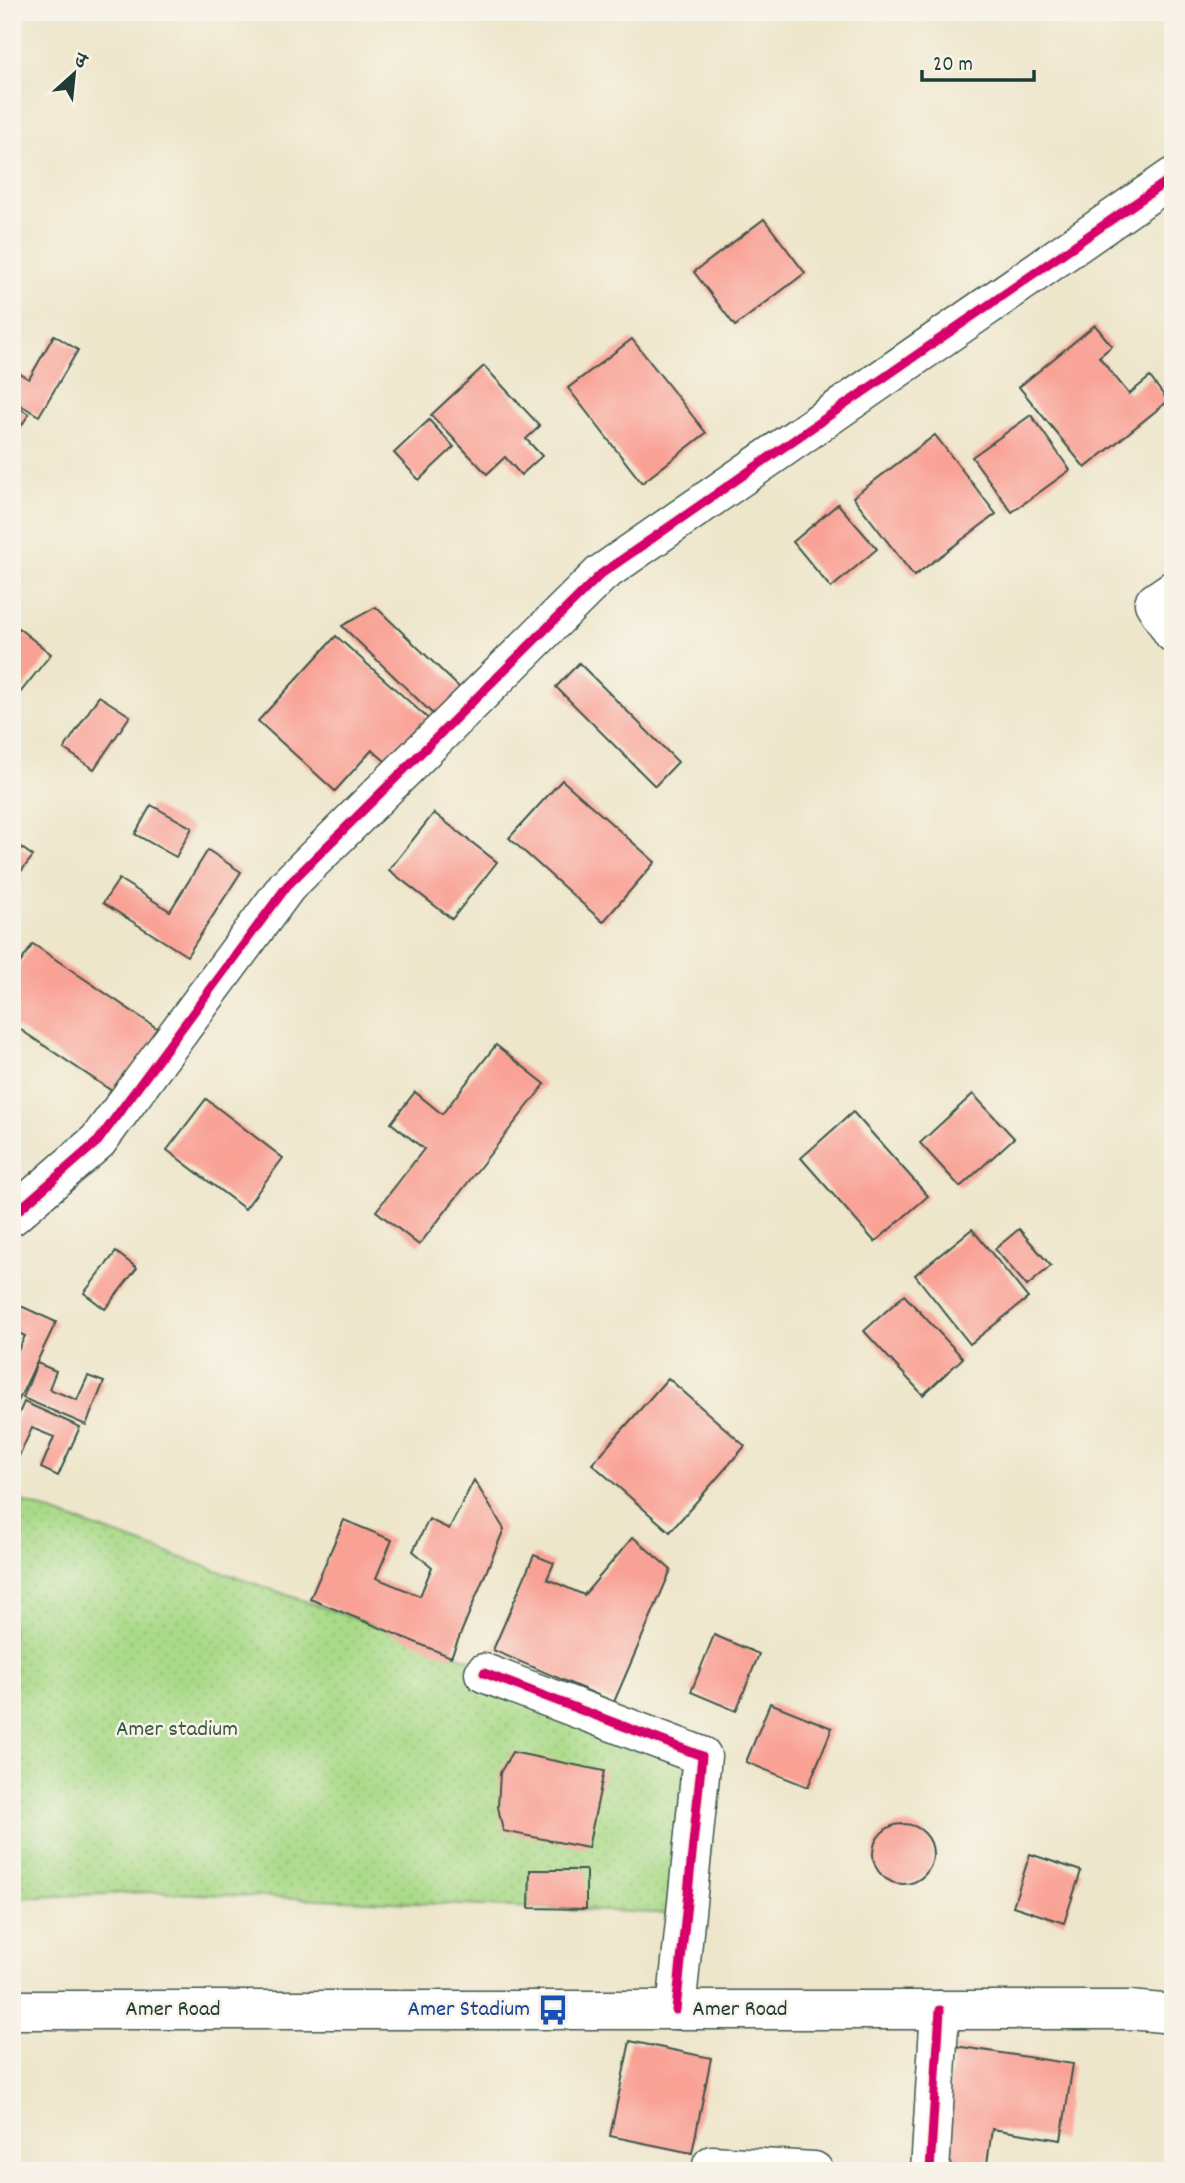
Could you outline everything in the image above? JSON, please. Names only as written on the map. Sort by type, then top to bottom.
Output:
[{"type":"street","points":[[12,1216],[97,1142],[287,886],[601,574],[1169,186]]},
{"type":"street","points":[[1173,590],[1154,603],[1173,633]]},
{"type":"street","points":[[484,1673],[702,1756],[676,2010]]},
{"type":"street","name":"Amer Road","points":[[14,2016],[676,2010],[1130,2010],[1173,2014]]},
{"type":"street","points":[[930,2171],[940,2010]]},
{"type":"street","points":[[712,2171],[712,2165],[814,2171]]},
{"type":"green space","name":"Amer stadium","points":[[12,1498],[721,1748],[703,1915],[151,1892],[12,1898]]},
{"type":"building","points":[[764,219],[805,273],[735,326],[694,272]]},
{"type":"building","points":[[1095,325],[1112,346],[1099,357],[1129,394],[1150,377],[1168,401],[1085,468],[1019,387]]},
{"type":"building","points":[[54,335],[78,350],[39,416],[12,400],[12,369],[29,379]]},
{"type":"building","points":[[632,339],[706,433],[642,483],[568,388]]},
{"type":"building","points":[[484,366],[540,426],[526,439],[542,456],[521,475],[505,457],[487,474],[431,415]]},
{"type":"building","points":[[12,404],[29,414],[12,440]]},
{"type":"building","points":[[1031,415],[1070,470],[1012,512],[972,457]]},
{"type":"building","points":[[429,420],[454,447],[419,480],[394,453]]},
{"type":"building","points":[[935,435],[996,514],[914,576],[853,497]]},
{"type":"building","points":[[838,504],[877,549],[831,588],[793,542]]},
{"type":"building","points":[[376,607],[465,693],[439,720],[342,626]]},
{"type":"building","points":[[12,623],[51,654],[12,703]]},
{"type":"building","points":[[336,636],[432,722],[391,766],[372,750],[335,791],[258,721]]},
{"type":"building","points":[[579,663],[678,762],[655,786],[556,687]]},
{"type":"building","points":[[99,696],[130,716],[94,769],[64,749]]},
{"type":"building","points":[[562,780],[655,862],[603,922],[509,838]]},
{"type":"building","points":[[151,805],[192,828],[176,857],[135,834]]},
{"type":"building","points":[[434,813],[497,862],[452,919],[389,870]]},
{"type":"building","points":[[12,841],[33,856],[12,883]]},
{"type":"building","points":[[208,850],[241,872],[187,956],[103,903],[119,879],[170,911]]},
{"type":"building","points":[[33,944],[161,1031],[118,1095],[12,1024],[12,975]]},
{"type":"building","points":[[496,1045],[545,1084],[419,1245],[376,1211],[424,1149],[391,1123],[415,1092],[442,1114]]},
{"type":"building","points":[[973,1094],[1014,1138],[960,1187],[920,1143]]},
{"type":"building","points":[[206,1099],[283,1158],[245,1209],[167,1150]]},
{"type":"building","points":[[853,1112],[928,1196],[875,1242],[801,1158]]},
{"type":"building","points":[[972,1229],[1028,1298],[970,1344],[915,1275]]},
{"type":"building","points":[[1019,1229],[1051,1266],[1027,1286],[995,1249]]},
{"type":"building","points":[[116,1252],[137,1268],[105,1309],[84,1293]]},
{"type":"building","points":[[904,1295],[963,1358],[923,1395],[864,1331]]},
{"type":"building","points":[[12,1302],[56,1322],[12,1414],[12,1363],[25,1336],[12,1330]]},
{"type":"building","points":[[37,1363],[56,1371],[49,1389],[77,1400],[88,1376],[104,1382],[86,1425],[23,1398]]},
{"type":"building","points":[[668,1378],[745,1446],[670,1532],[592,1464]]},
{"type":"building","points":[[24,1402],[80,1427],[58,1476],[41,1468],[54,1437],[32,1428],[18,1458],[12,1456],[12,1429]]},
{"type":"building","points":[[474,1480],[504,1529],[451,1657],[310,1599],[344,1520],[392,1540],[376,1578],[420,1596],[432,1567],[413,1551],[429,1519],[449,1529]]},
{"type":"building","points":[[633,1537],[671,1570],[614,1702],[493,1650],[534,1555],[554,1563],[547,1579],[584,1595]]},
{"type":"building","points":[[714,1635],[759,1654],[736,1711],[691,1692]]},
{"type":"building","points":[[770,1703],[832,1728],[808,1787],[746,1762]]},
{"type":"building","points":[[512,1752],[604,1771],[588,1848],[503,1831],[498,1807],[500,1773]]},
{"type":"building","points":[[897,1824],[909,1824],[928,1837],[933,1854],[931,1866],[920,1879],[909,1884],[897,1884],[878,1871],[873,1860],[873,1848],[886,1829]]},
{"type":"building","points":[[1030,1854],[1081,1871],[1064,1923],[1013,1906]]},
{"type":"building","points":[[530,1870],[586,1870],[586,1909],[529,1908]]},
{"type":"building","points":[[630,2041],[711,2058],[692,2153],[610,2136]]},
{"type":"building","points":[[955,2046],[1073,2064],[1061,2140],[992,2129],[986,2171],[937,2163]]},
{"type":"cycle path","points":[[12,1216],[98,1141],[287,886],[601,574],[1173,177]]},
{"type":"cycle path","points":[[484,1673],[702,1756],[676,2010]]},
{"type":"cycle path","points":[[930,2171],[940,2010]]},
{"type":"place","name":"Amer Stadium","points":[[553,2010]]}]
